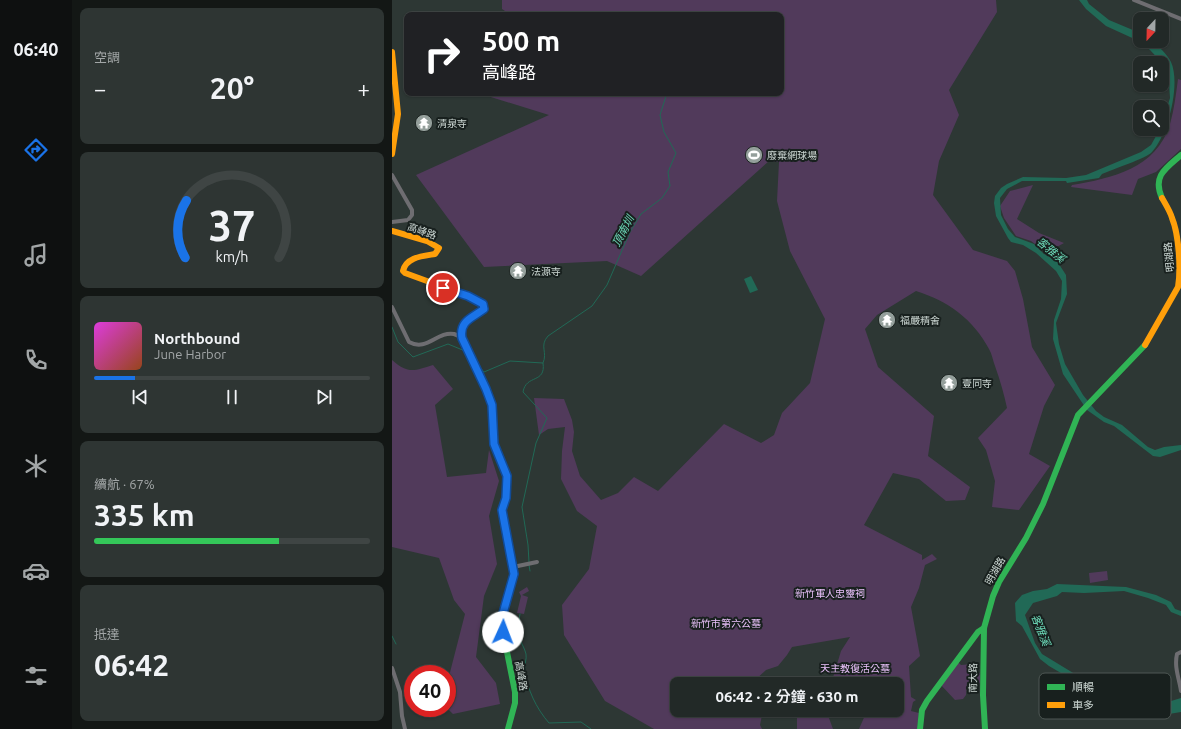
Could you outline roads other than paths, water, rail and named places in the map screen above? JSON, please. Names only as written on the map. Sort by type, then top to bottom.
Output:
[{"type":"street","points":[[1134,0],[1181,19]]},
{"type":"street","points":[[392,52],[398,114],[392,154]]},
{"type":"street","name":"明湖路","points":[[920,729],[922,710],[927,701],[978,632],[984,628],[993,596],[999,582],[1026,538],[1043,504],[1078,415],[1147,342],[1178,287],[1181,277],[1176,228],[1172,216],[1160,193],[1158,185],[1165,168],[1181,155]]},
{"type":"street","name":"高峰路","points":[[392,175],[412,210],[412,215],[408,220],[392,222]]},
{"type":"street","name":"高峰路","points":[[392,231],[424,240],[439,248],[435,254],[414,259],[406,264],[403,267],[403,271],[405,273],[468,296],[483,304],[484,309],[464,323],[462,327],[462,338],[492,405],[494,444],[507,476],[506,498],[502,510],[514,574],[502,617],[503,632],[515,692],[515,703],[508,729]]},
{"type":"street","points":[[392,307],[409,342],[415,345],[421,346],[446,335],[454,334],[462,338]]},
{"type":"street","points":[[513,567],[537,562]]},
{"type":"street","name":"南大路","points":[[984,628],[984,729]]},
{"type":"street","points":[[1181,652],[1177,654],[1175,660],[1181,691]]},
{"type":"street","points":[[392,668],[400,692],[402,716],[405,729]]},
{"type":"waterway","name":"頂南圳","points":[[543,363],[545,356],[545,340],[548,336],[592,306],[607,285],[630,232],[641,214],[662,198],[670,186],[668,172],[676,153],[664,132],[660,115],[666,96]]},
{"type":"waterway","points":[[392,327],[398,342],[413,357],[448,344],[465,351]]},
{"type":"waterway","points":[[478,365],[484,372],[510,361],[543,363],[542,374],[528,383],[523,392],[547,418],[536,443],[522,507],[529,562]]},
{"type":"waterway","points":[[529,565],[530,571]]},
{"type":"waterway","points":[[520,614],[519,632],[526,654],[526,677],[530,691],[540,711],[549,723],[581,722],[591,729]]},
{"type":"waterway","points":[[392,636],[396,644]]},
{"type":"place","name":"清泉寺","points":[[424,123]]},
{"type":"place","name":"廢棄網球場","points":[[754,155]]},
{"type":"place","name":"法源寺","points":[[518,271]]},
{"type":"place","name":"福嚴精舍","points":[[887,320]]},
{"type":"place","name":"壹同寺","points":[[949,383]]},
{"type":"water label","name":"客雅溪","points":[[1051,250]]},
{"type":"water label","name":"客雅溪","points":[[1041,630]]},
{"type":"park label","name":"新竹軍人忠靈祠","points":[[830,593]]},
{"type":"park label","name":"新竹市第六公墓","points":[[726,623]]},
{"type":"park label","name":"天主教復活公墓","points":[[855,668]]}]
